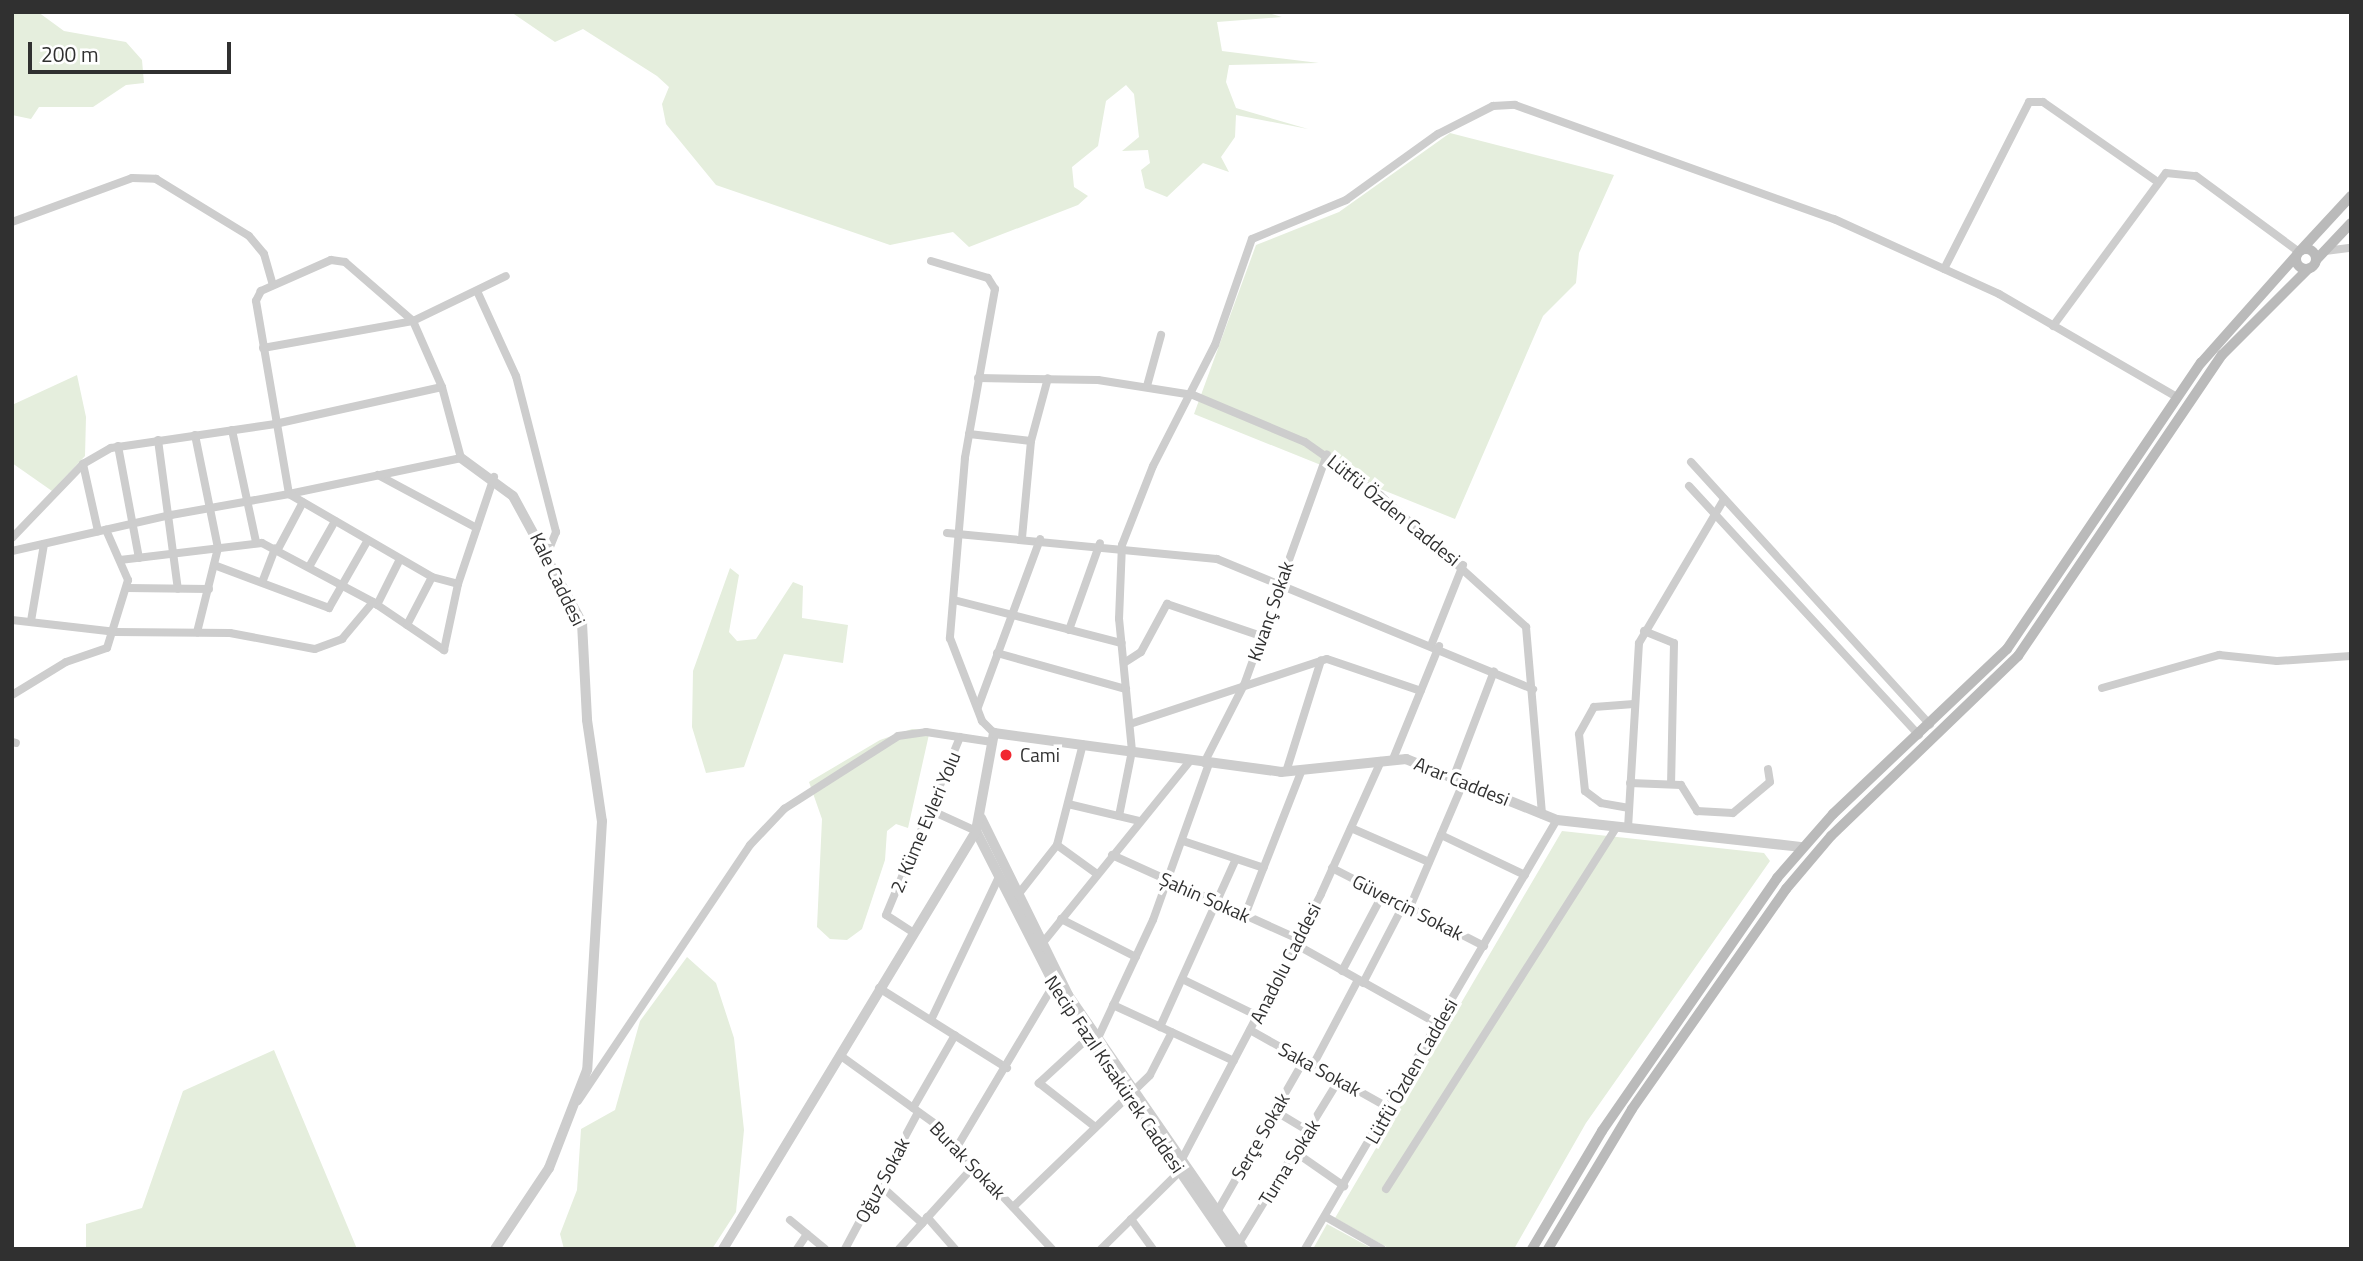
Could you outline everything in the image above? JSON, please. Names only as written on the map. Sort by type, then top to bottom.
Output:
[{"type":"main road","points":[[1532,1249],[1602,1131],[1803,846],[1930,725],[2033,617],[2177,397],[2226,330],[2351,195]]},
{"type":"main road","points":[[1548,1249],[1632,1109],[1793,880],[2025,648],[2222,355],[2351,223]]},
{"type":"main road","points":[[2299,252],[2313,251],[2316,260]]},
{"type":"main road","points":[[2299,252],[2297,264],[2308,269]]},
{"type":"street","points":[[1944,269],[2029,102],[2043,102],[2155,180]]},
{"type":"street","points":[[1119,816],[1132,751],[1122,643],[1122,545],[1153,466],[1193,395],[1252,239],[1346,200],[1438,134],[1498,104],[1727,177],[1944,269],[2053,326],[2177,397]]},
{"type":"street","points":[[2053,326],[2155,180],[2170,171],[2191,173],[2299,252]]},
{"type":"street","points":[[12,222],[125,180],[156,179],[249,236],[264,254],[273,285]]},
{"type":"street","points":[[2325,251],[2351,248]]},
{"type":"street","points":[[12,551],[247,499],[289,494],[461,457],[442,387],[413,321],[338,260],[273,285],[256,301],[289,494],[432,577],[458,584]]},
{"type":"street","points":[[723,1249],[976,831],[981,818],[993,738],[951,649],[969,434],[995,286],[988,278],[931,261]]},
{"type":"street","points":[[263,348],[413,321],[506,276]]},
{"type":"street","points":[[477,291],[516,376],[556,532],[547,554]]},
{"type":"street","points":[[1147,386],[1161,335]]},
{"type":"street","name":"Lütfü Özden Caddesi","points":[[978,378],[1048,378],[1147,386],[1193,395],[1327,455],[1463,565],[1524,623],[1533,688],[1542,814]]},
{"type":"street","points":[[1022,538],[1031,441],[1048,378]]},
{"type":"street","points":[[12,538],[83,464],[118,446],[275,424],[442,387]]},
{"type":"street","points":[[232,430],[256,542]]},
{"type":"street","points":[[969,434],[1031,441]]},
{"type":"street","points":[[195,435],[218,548],[197,632]]},
{"type":"street","points":[[158,440],[178,553],[178,589]]},
{"type":"street","points":[[118,446],[139,558]]},
{"type":"street","name":"Kıvanç Sokak","points":[[1092,1039],[1113,1005],[1136,957],[1184,841],[1207,764],[1244,685],[1327,455]]},
{"type":"street","name":"Kale Caddesi","points":[[461,457],[494,477],[513,496],[547,554],[586,638],[586,709],[603,821],[594,1025],[578,1101],[544,1178],[495,1249]]},
{"type":"street","points":[[1691,463],[1930,725]]},
{"type":"street","points":[[12,695],[66,662],[101,653],[116,632],[127,589],[120,560],[102,531],[83,464]]},
{"type":"street","points":[[378,475],[477,527]]},
{"type":"street","points":[[120,560],[256,542],[277,549],[375,603],[444,650],[458,584],[494,477]]},
{"type":"street","points":[[1689,486],[1919,734]]},
{"type":"street","points":[[1628,828],[1634,704],[1644,631],[1724,499]]},
{"type":"street","points":[[263,580],[303,502]]},
{"type":"street","points":[[309,567],[335,521]]},
{"type":"street","points":[[947,533],[1122,545],[1217,559],[1435,644],[1533,688]]},
{"type":"street","points":[[978,706],[1040,539]]},
{"type":"street","points":[[214,565],[263,580],[329,608],[368,540]]},
{"type":"street","points":[[1069,630],[1100,543]]},
{"type":"street","points":[[31,621],[44,544]]},
{"type":"street","points":[[12,620],[116,632],[197,632],[321,648],[347,635],[375,603],[400,559]]},
{"type":"street","points":[[1393,759],[1421,691],[1463,565]]},
{"type":"street","points":[[407,625],[432,577]]},
{"type":"street","points":[[127,589],[209,589]]},
{"type":"street","points":[[954,600],[1122,643]]},
{"type":"street","points":[[1124,663],[1141,652],[1167,604],[1261,636]]},
{"type":"street","points":[[1644,631],[1674,643],[1671,784]]},
{"type":"street","points":[[997,653],[1126,689]]},
{"type":"street","points":[[2102,688],[2219,655],[2277,661],[2351,656]]},
{"type":"street","points":[[1130,724],[1321,660],[1344,660],[1421,691]]},
{"type":"street","points":[[1286,772],[1321,660]]},
{"type":"street","points":[[1454,776],[1494,671]]},
{"type":"street","points":[[1629,808],[1601,803],[1586,792],[1579,734],[1594,707],[1634,704]]},
{"type":"street","points":[[578,1101],[774,818],[892,738],[919,732],[993,738]]},
{"type":"street","name":"2. Küme Evleri Yolu","points":[[914,933],[886,915],[960,737]]},
{"type":"street","name":"Arar Caddesi","points":[[993,738],[1083,744],[1207,764],[1286,772],[1393,759],[1454,776],[1557,820],[1803,846]]},
{"type":"street","points":[[1017,896],[1056,845],[1083,744]]},
{"type":"street","points":[[1041,945],[1190,761]]},
{"type":"street","name":"Anadolu Caddesi","points":[[1101,1249],[1180,1166],[1296,942],[1381,761]]},
{"type":"street","points":[[1630,783],[1684,787],[1697,811],[1733,813],[1770,782],[1768,769]]},
{"type":"street","points":[[1245,915],[1301,772]]},
{"type":"street","name":"Serçe Sokak","points":[[1216,1212],[1275,1111],[1407,906],[1464,780]]},
{"type":"street","points":[[1068,804],[1140,821]]},
{"type":"street","points":[[930,810],[976,831]]},
{"type":"street","name":"Necip Fazıl Kısakürek Caddesi","points":[[981,818],[1041,945],[1092,1039]]},
{"type":"street","name":"Lütfü Özden Caddesi","points":[[1305,1249],[1557,820]]},
{"type":"street","points":[[1386,1189],[1617,827]]},
{"type":"street","points":[[1351,828],[1429,862]]},
{"type":"street","name":"Necip Fazıl Kısakürek Caddesi","points":[[976,831],[1054,984],[1238,1247]]},
{"type":"street","points":[[1441,835],[1525,875]]},
{"type":"street","points":[[1184,841],[1264,868]]},
{"type":"street","points":[[1056,845],[1097,874]]},
{"type":"street","name":"Şahin Sokak","points":[[1112,855],[1245,915],[1438,1024]]},
{"type":"street","points":[[1160,1027],[1236,859]]},
{"type":"street","name":"Güvercin Sokak","points":[[1332,868],[1484,946]]},
{"type":"street","points":[[931,1020],[999,877]]},
{"type":"street","points":[[1342,971],[1383,894]]},
{"type":"street","points":[[1061,919],[1136,957]]},
{"type":"street","points":[[1182,979],[1258,1016]]},
{"type":"street","points":[[957,1147],[1007,1068],[1054,984]]},
{"type":"street","points":[[879,988],[1007,1068]]},
{"type":"street","points":[[1113,1005],[1234,1061]]},
{"type":"street","name":"Saka Sokak","points":[[1250,1031],[1389,1108]]},
{"type":"street","points":[[1013,1207],[1153,1071],[1172,1032]]},
{"type":"street","name":"Oğuz Sokak","points":[[845,1249],[955,1035]]},
{"type":"street","points":[[1092,1039],[1045,1072],[1039,1086],[1094,1126]]},
{"type":"street","name":"Burak Sokak","points":[[841,1056],[915,1110],[957,1147],[1052,1249]]},
{"type":"street","name":"Turna Sokak","points":[[1238,1247],[1339,1080]]},
{"type":"street","points":[[1275,1111],[1308,1131]]},
{"type":"street","points":[[1295,1152],[1344,1185]]},
{"type":"street","points":[[899,1249],[974,1166]]},
{"type":"street","name":"Necip Fazıl Kısakürek Caddesi","points":[[1180,1166],[1216,1212],[1238,1247]]},
{"type":"street","points":[[880,1185],[925,1220],[955,1249]]},
{"type":"street","points":[[1326,1217],[1382,1249]]},
{"type":"street","points":[[1131,1219],[1153,1249]]},
{"type":"street","points":[[790,1220],[825,1249]]},
{"type":"street","points":[[797,1249],[807,1234]]},
{"type":"green space","points":[[12,12],[38,12],[64,31],[126,42],[142,60],[144,83],[126,85],[93,107],[39,107],[31,119],[12,115]]},
{"type":"green space","points":[[511,12],[1265,12],[1282,17],[1217,22],[1222,51],[1319,63],[1229,65],[1226,82],[1236,108],[1308,129],[1236,115],[1235,137],[1221,157],[1229,172],[1203,163],[1167,197],[1145,188],[1141,170],[1150,163],[1148,150],[1122,151],[1139,137],[1134,94],[1126,85],[1106,101],[1098,146],[1072,167],[1074,187],[1088,196],[1078,205],[969,247],[953,232],[890,245],[716,185],[666,124],[662,104],[669,87],[657,76],[583,29],[555,42]]},
{"type":"green space","points":[[1450,133],[1614,175],[1579,253],[1576,283],[1543,316],[1455,519],[1194,414],[1256,245],[1339,212]]},
{"type":"green space","points":[[77,375],[86,417],[85,456],[52,491],[12,463],[12,405]]},
{"type":"green space","points":[[730,568],[739,575],[729,632],[737,641],[756,639],[793,582],[803,586],[802,618],[848,625],[843,663],[784,654],[744,767],[706,773],[692,727],[693,671]]},
{"type":"green space","points":[[912,729],[930,730],[908,828],[896,824],[887,831],[885,860],[862,929],[847,940],[830,939],[817,927],[822,819],[809,782],[880,740]]},
{"type":"green space","points":[[1562,831],[1764,853],[1770,861],[1586,1123],[1514,1249],[1390,1249],[1335,1218]]},
{"type":"green space","points":[[687,957],[716,983],[734,1038],[744,1130],[736,1212],[712,1249],[564,1249],[560,1234],[577,1190],[581,1129],[615,1110],[640,1021]]},
{"type":"green space","points":[[274,1050],[357,1249],[86,1249],[86,1224],[142,1208],[183,1091]]},
{"type":"green space","points":[[1327,1224],[1373,1249],[1313,1249]]},
{"type":"place","name":"Cami","points":[[1006,755]]}]
